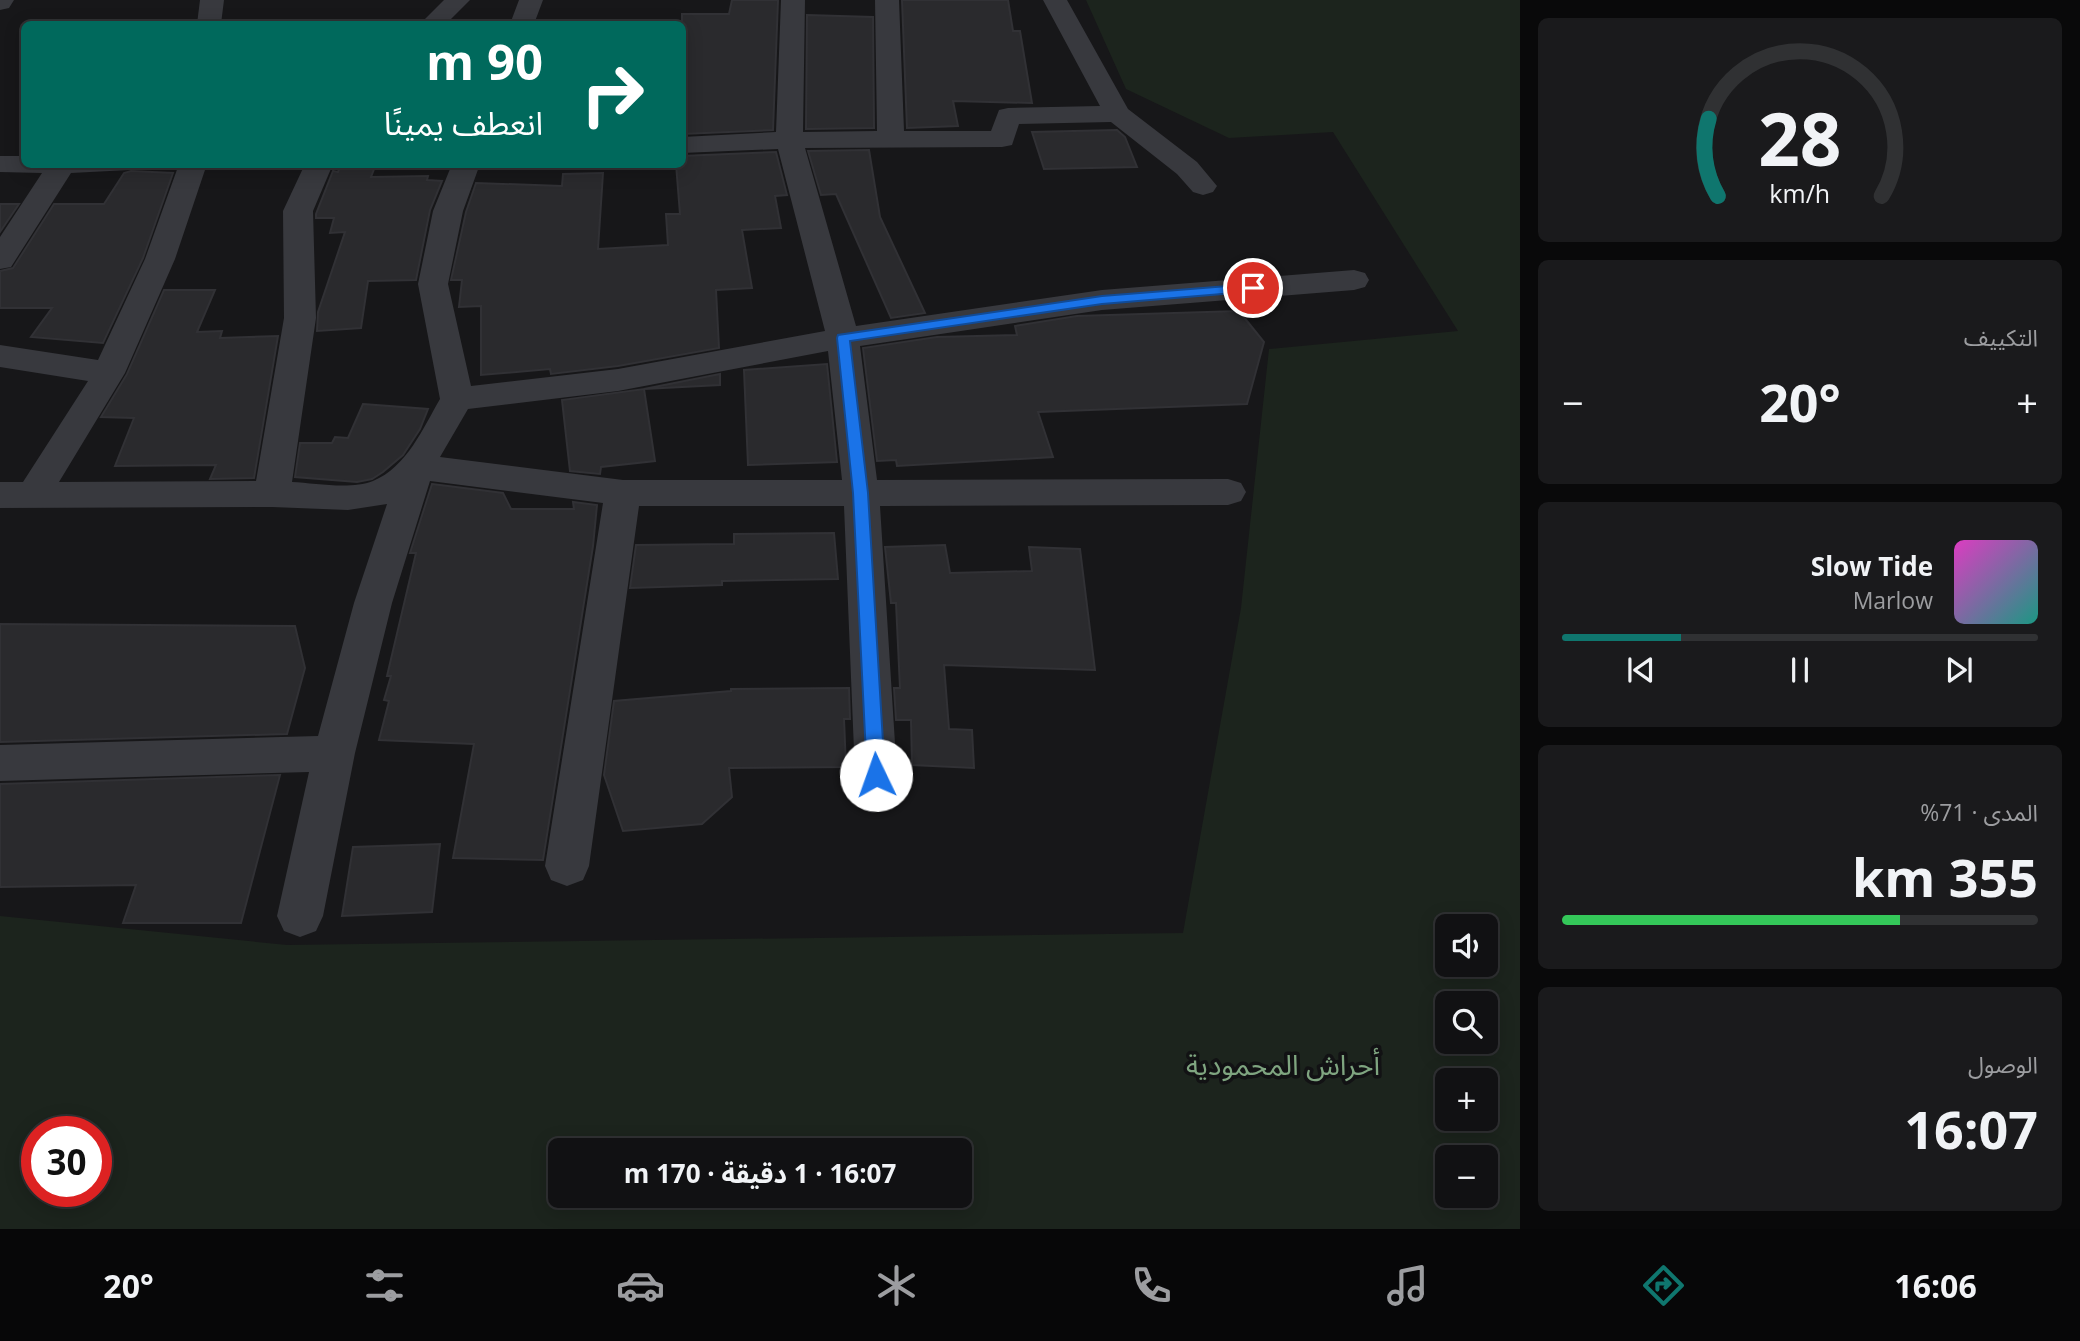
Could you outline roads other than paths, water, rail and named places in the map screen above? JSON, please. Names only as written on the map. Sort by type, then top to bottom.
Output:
[{"type":"street","points":[[209,21],[212,0]]},
{"type":"street","points":[[435,21],[458,0]]},
{"type":"street","points":[[523,21],[531,0]]},
{"type":"street","points":[[793,0],[789,140],[843,338],[861,493],[876,775]]},
{"type":"street","points":[[887,0],[891,140]]},
{"type":"street","points":[[1055,0],[1117,114],[1187,168],[1203,186]]},
{"type":"street","points":[[686,145],[789,140],[1002,139],[1008,117],[1117,114]]},
{"type":"street","points":[[0,164],[21,164]]},
{"type":"street","points":[[0,260],[60,168]]},
{"type":"street","points":[[17,495],[109,373],[160,259],[192,168]]},
{"type":"street","points":[[272,494],[300,318],[298,211],[317,168]]},
{"type":"street","points":[[300,916],[334,753],[373,603],[417,467],[457,399],[433,284],[448,211],[464,168]]},
{"type":"street","points":[[457,399],[618,380],[843,338],[1102,300],[1354,280]]},
{"type":"street","points":[[0,356],[109,373]]},
{"type":"street","points":[[17,495],[272,494],[348,497],[381,493],[417,467],[623,493],[1228,492]]},
{"type":"street","points":[[567,866],[623,493]]},
{"type":"street","points":[[0,763],[334,753]]},
{"type":"park label","name":"أحراش المحمودية","points":[[1283,1064]]}]
